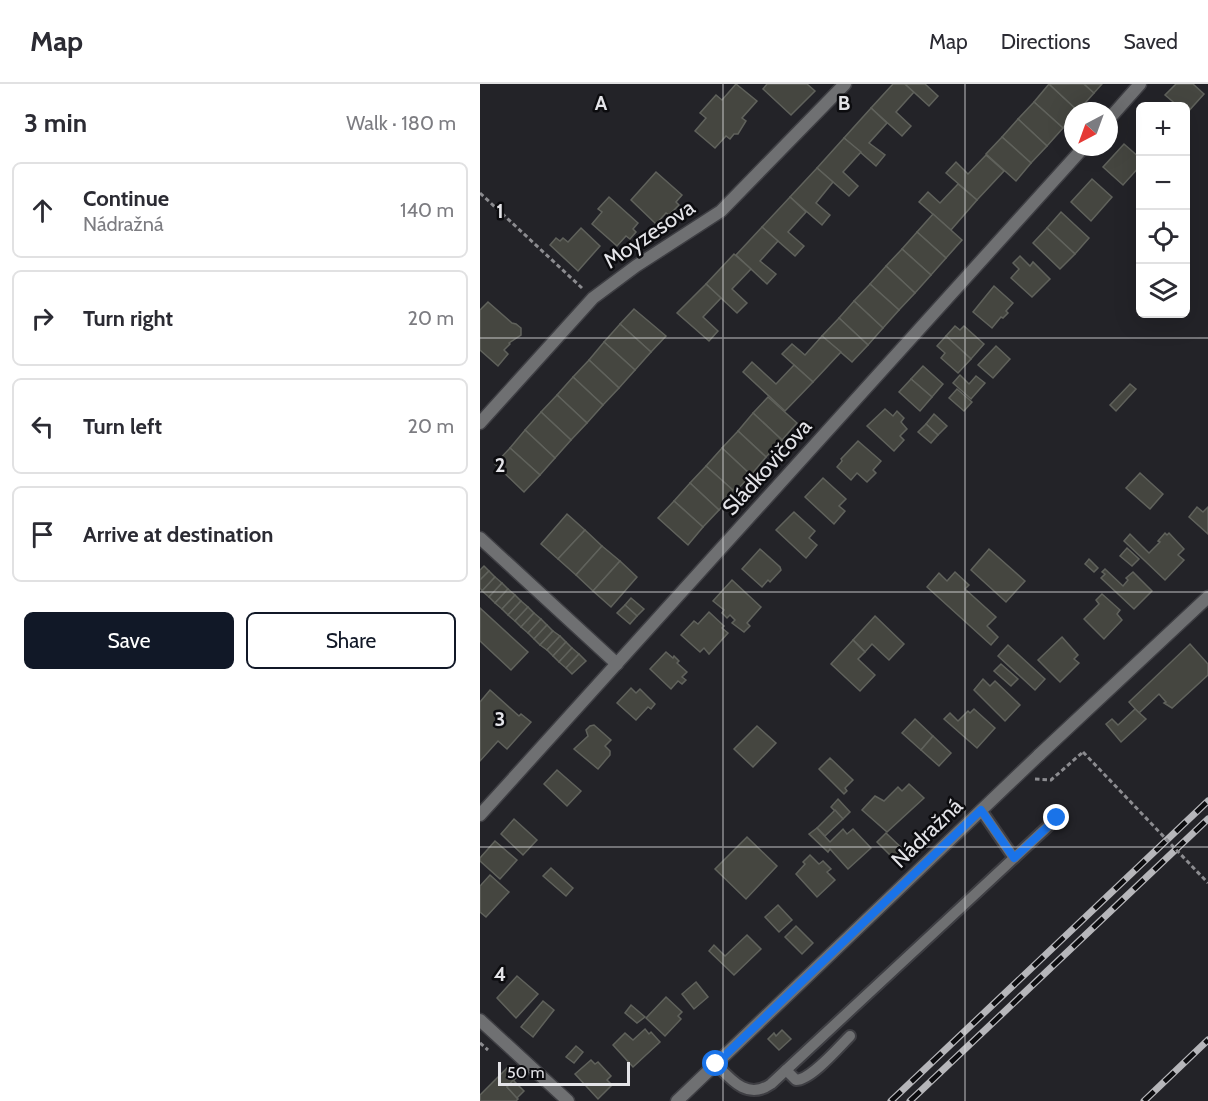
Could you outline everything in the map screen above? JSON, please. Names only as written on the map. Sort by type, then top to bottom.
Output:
[{"type":"street","name":"Moyzesova","points":[[480,423],[593,298],[636,266],[722,211],[845,84]]},
{"type":"street","points":[[1118,109],[1140,84]]},
{"type":"street","name":"Sládkovičova","points":[[480,815],[1076,156]]},
{"type":"street","points":[[480,538],[617,664]]},
{"type":"street","name":"Nádražná","points":[[678,1101],[981,810],[1208,597]]},
{"type":"street","points":[[480,1020],[568,1101]]},
{"type":"lane","points":[[981,810],[1014,858]]},
{"type":"lane","points":[[716,1064],[737,1085],[746,1090],[756,1091],[771,1084],[1057,818]]},
{"type":"lane","points":[[786,1070],[796,1080],[801,1080],[810,1075],[850,1036]]},
{"type":"path","points":[[480,193],[593,298]]},
{"type":"path","points":[[1051,780],[1083,752],[1208,883]]},
{"type":"building","points":[[736,84],[757,101],[742,118],[746,121],[738,134],[734,134],[730,139],[726,136],[715,148],[695,131],[706,118],[700,113],[716,95],[722,100]]},
{"type":"building","points":[[767,84],[807,84],[815,91],[791,115],[763,89]]},
{"type":"building","points":[[893,84],[905,84],[914,92],[896,112],[911,126],[902,136],[871,108]]},
{"type":"building","points":[[905,84],[925,84],[938,96],[929,106]]},
{"type":"building","points":[[1049,84],[1068,102],[1064,102],[1064,127],[1063,128],[1034,102]]},
{"type":"building","points":[[1049,84],[1084,84],[1094,93],[1086,102],[1068,102]]},
{"type":"building","points":[[1084,84],[1102,84],[1094,93]]},
{"type":"building","points":[[1176,84],[1193,84],[1204,94],[1190,110],[1190,102],[1173,102],[1165,95]]},
{"type":"building","points":[[1034,102],[1063,128],[1047,146],[1018,119]]},
{"type":"building","points":[[871,108],[887,123],[869,143],[885,155],[876,166],[844,138]]},
{"type":"building","points":[[1018,119],[1047,146],[1031,163],[1002,137]]},
{"type":"building","points":[[1002,137],[1031,163],[1016,181],[986,154]]},
{"type":"building","points":[[844,138],[861,152],[843,172],[858,186],[849,196],[817,168]]},
{"type":"building","points":[[1124,144],[1136,154],[1136,170],[1123,185],[1103,167],[1113,156],[1118,156],[1118,151]]},
{"type":"building","points":[[986,155],[1004,171],[977,200],[946,173],[956,162],[968,174]]},
{"type":"building","points":[[817,168],[833,182],[816,203],[830,215],[822,225],[790,197]]},
{"type":"building","points":[[656,172],[682,195],[676,202],[679,205],[669,215],[666,213],[656,224],[631,200]]},
{"type":"building","points":[[1092,179],[1112,197],[1091,221],[1071,202]]},
{"type":"building","points":[[958,184],[977,200],[951,230],[919,202],[928,192],[940,203]]},
{"type":"building","points":[[609,197],[638,223],[633,229],[636,232],[630,239],[626,236],[617,246],[592,224],[602,212],[598,209]]},
{"type":"building","points":[[790,197],[806,212],[788,232],[804,246],[795,256],[762,227]]},
{"type":"building","points":[[1061,212],[1089,238],[1075,254],[1047,228]]},
{"type":"building","points":[[933,214],[962,240],[946,258],[917,232]]},
{"type":"building","points":[[762,227],[778,241],[760,261],[776,274],[767,284],[736,255]]},
{"type":"building","points":[[581,228],[600,246],[578,271],[550,245],[556,238],[560,241],[563,238],[568,242]]},
{"type":"building","points":[[1047,228],[1075,254],[1060,269],[1033,243]]},
{"type":"building","points":[[917,232],[946,258],[931,275],[902,249]]},
{"type":"building","points":[[902,249],[931,275],[915,293],[886,266]]},
{"type":"building","points":[[734,254],[751,269],[732,289],[747,303],[737,313],[706,284]]},
{"type":"building","points":[[1020,256],[1030,266],[1033,262],[1050,279],[1032,297],[1011,278],[1019,269],[1013,263]]},
{"type":"building","points":[[886,266],[915,293],[899,310],[870,284]]},
{"type":"building","points":[[706,284],[721,298],[703,317],[718,331],[709,341],[677,313]]},
{"type":"building","points":[[870,284],[899,310],[883,328],[854,301]]},
{"type":"building","points":[[994,286],[1013,303],[1006,311],[1008,313],[1003,318],[1001,317],[992,328],[973,312]]},
{"type":"building","points":[[854,301],[883,328],[868,345],[839,318]]},
{"type":"building","points":[[488,302],[521,328],[521,335],[509,343],[504,350],[508,354],[498,366],[480,350],[480,310]]},
{"type":"building","points":[[634,309],[666,336],[651,352],[620,324]]},
{"type":"building","points":[[839,318],[868,345],[852,362],[822,336]]},
{"type":"building","points":[[620,324],[651,352],[635,370],[604,342]]},
{"type":"building","points":[[955,326],[960,330],[964,326],[984,344],[971,359],[946,336]]},
{"type":"building","points":[[822,336],[841,352],[813,382],[782,354],[792,344],[805,355]]},
{"type":"building","points":[[946,336],[971,359],[958,373],[941,358],[945,353],[937,346]]},
{"type":"building","points":[[604,342],[635,370],[619,388],[589,360]]},
{"type":"building","points":[[996,346],[1010,359],[993,378],[978,365]]},
{"type":"building","points":[[589,360],[619,388],[603,405],[573,377]]},
{"type":"building","points":[[752,362],[776,384],[794,365],[813,382],[785,411],[743,372]]},
{"type":"building","points":[[923,366],[943,384],[932,397],[911,379]]},
{"type":"building","points":[[960,375],[969,384],[976,376],[985,383],[971,399],[953,383]]},
{"type":"building","points":[[573,377],[603,405],[587,423],[557,395]]},
{"type":"building","points":[[911,379],[932,397],[920,411],[899,392]]},
{"type":"building","points":[[1130,384],[1136,389],[1116,411],[1110,405]]},
{"type":"building","points":[[957,389],[972,402],[964,411],[949,398]]},
{"type":"building","points":[[557,395],[587,423],[571,440],[541,412]]},
{"type":"building","points":[[768,397],[797,423],[782,440],[753,413]]},
{"type":"building","points":[[885,409],[893,416],[897,411],[904,418],[901,422],[907,429],[900,436],[904,440],[894,451],[867,426]]},
{"type":"building","points":[[541,412],[571,440],[555,458],[525,430]]},
{"type":"building","points":[[753,413],[782,440],[766,457],[738,431]]},
{"type":"building","points":[[934,414],[947,426],[938,435],[926,424]]},
{"type":"building","points":[[926,424],[938,435],[931,443],[918,432]]},
{"type":"building","points":[[525,430],[555,458],[540,475],[510,448]]},
{"type":"building","points":[[738,431],[766,457],[751,475],[722,448]]},
{"type":"building","points":[[858,441],[881,461],[873,470],[876,473],[867,482],[857,473],[851,480],[837,467],[841,459]]},
{"type":"building","points":[[510,448],[540,475],[524,492],[495,464]]},
{"type":"building","points":[[722,448],[751,475],[735,492],[706,466]]},
{"type":"building","points":[[706,466],[735,492],[719,510],[690,483]]},
{"type":"building","points":[[1140,473],[1163,494],[1150,509],[1126,488]]},
{"type":"building","points":[[823,478],[846,499],[839,506],[845,511],[834,524],[805,497]]},
{"type":"building","points":[[690,483],[719,510],[703,527],[674,501]]},
{"type":"building","points":[[674,501],[703,527],[688,545],[658,518]]},
{"type":"building","points":[[1197,507],[1203,512],[1208,507],[1208,534],[1189,517]]},
{"type":"building","points":[[794,512],[815,531],[809,538],[817,545],[806,558],[776,530]]},
{"type":"building","points":[[567,514],[585,530],[558,559],[541,544]]},
{"type":"building","points":[[585,530],[602,546],[576,575],[558,559]]},
{"type":"building","points":[[1165,533],[1167,535],[1169,533],[1184,549],[1178,555],[1184,560],[1165,580],[1124,541],[1130,534],[1149,553]]},
{"type":"building","points":[[602,546],[620,561],[593,591],[576,575]]},
{"type":"building","points":[[1127,548],[1139,559],[1132,566],[1120,556]]},
{"type":"building","points":[[760,549],[781,570],[762,587],[742,569]]},
{"type":"building","points":[[989,549],[1025,581],[1006,602],[971,570]]},
{"type":"building","points":[[1089,559],[1098,568],[1094,572],[1085,564]]},
{"type":"building","points":[[620,561],[637,577],[611,607],[593,591]]},
{"type":"building","points":[[484,566],[489,571],[480,580],[480,570]]},
{"type":"building","points":[[1105,569],[1123,586],[1128,580],[1126,578],[1133,572],[1152,591],[1134,609],[1101,578],[1105,574],[1102,572]]},
{"type":"building","points":[[489,571],[495,577],[482,591],[480,580]]},
{"type":"building","points":[[955,572],[969,585],[965,589],[996,617],[987,626],[998,637],[991,645],[927,587],[939,573],[947,581]]},
{"type":"building","points":[[495,577],[502,583],[489,597],[482,591]]},
{"type":"building","points":[[732,580],[761,607],[747,623],[750,626],[744,632],[732,623],[735,620],[730,615],[727,618],[722,613],[724,610],[713,601]]},
{"type":"building","points":[[502,583],[508,589],[495,603],[489,597]]},
{"type":"building","points":[[508,589],[515,595],[502,609],[495,603]]},
{"type":"building","points":[[1102,594],[1120,610],[1117,614],[1122,620],[1104,639],[1084,619],[1099,604],[1096,600]]},
{"type":"building","points":[[515,595],[521,601],[508,615],[502,609]]},
{"type":"building","points":[[631,598],[644,609],[637,616],[625,605]]},
{"type":"building","points":[[521,601],[528,607],[515,621],[508,615]]},
{"type":"building","points":[[625,605],[637,616],[630,624],[617,613]]},
{"type":"building","points":[[528,607],[534,613],[521,627],[515,621]]},
{"type":"building","points":[[480,608],[528,652],[511,670],[480,641]]},
{"type":"building","points":[[709,612],[728,633],[709,654],[704,648],[700,652],[681,635],[694,621],[698,624]]},
{"type":"building","points":[[534,613],[541,619],[528,633],[521,627]]},
{"type":"building","points":[[875,616],[904,644],[889,660],[872,644],[865,652],[853,640]]},
{"type":"building","points":[[541,619],[547,625],[534,639],[528,633]]},
{"type":"building","points":[[547,625],[553,631],[540,645],[534,639]]},
{"type":"building","points":[[553,631],[560,636],[547,650],[540,645]]},
{"type":"building","points":[[560,636],[566,642],[553,656],[547,650]]},
{"type":"building","points":[[1062,637],[1078,655],[1074,659],[1079,663],[1060,682],[1038,660]]},
{"type":"building","points":[[853,640],[865,652],[858,659],[875,675],[860,691],[831,664]]},
{"type":"building","points":[[566,642],[572,648],[559,662],[553,656]]},
{"type":"building","points":[[1190,644],[1208,664],[1208,675],[1172,708],[1164,703],[1166,702],[1159,694],[1139,713],[1129,702]]},
{"type":"building","points":[[1008,645],[1045,679],[1035,690],[998,656]]},
{"type":"building","points":[[572,648],[579,654],[566,668],[559,662]]},
{"type":"building","points":[[666,652],[673,658],[674,656],[679,661],[677,663],[687,672],[682,677],[686,680],[682,684],[678,681],[671,689],[650,669]]},
{"type":"building","points":[[579,654],[586,661],[572,674],[566,668]]},
{"type":"building","points":[[1001,664],[1018,679],[1011,686],[994,671]]},
{"type":"building","points":[[983,679],[990,686],[995,681],[1020,705],[1005,721],[974,690]]},
{"type":"building","points":[[631,688],[636,693],[640,689],[655,704],[651,709],[648,707],[636,720],[617,703]]},
{"type":"building","points":[[490,690],[519,716],[521,714],[531,722],[507,749],[498,741],[480,761],[480,702]]},
{"type":"building","points":[[974,709],[995,728],[977,748],[944,719],[950,713],[958,721],[968,711],[970,713]]},
{"type":"building","points":[[1135,709],[1146,719],[1121,742],[1106,724],[1112,719],[1118,725]]},
{"type":"building","points":[[915,719],[933,736],[921,750],[902,733]]},
{"type":"building","points":[[594,725],[611,740],[605,746],[610,751],[610,755],[598,769],[574,749],[588,736],[586,730]]},
{"type":"building","points":[[757,726],[776,743],[753,767],[734,749]]},
{"type":"building","points":[[933,736],[951,753],[939,766],[921,750]]},
{"type":"building","points":[[830,758],[853,780],[845,788],[847,791],[844,794],[819,769]]},
{"type":"building","points":[[557,770],[581,791],[567,806],[544,784]]},
{"type":"building","points":[[909,784],[924,798],[887,832],[862,810],[875,796],[884,801],[898,787],[902,791]]},
{"type":"building","points":[[838,799],[850,812],[843,819],[831,807]]},
{"type":"building","points":[[835,810],[843,819],[825,836],[817,828]]},
{"type":"building","points":[[514,819],[537,840],[523,855],[501,834]]},
{"type":"building","points":[[817,828],[830,842],[843,829],[847,834],[853,829],[871,848],[848,869],[830,849],[828,852],[809,834]]},
{"type":"building","points":[[886,833],[909,855],[899,864],[877,842]]},
{"type":"building","points":[[747,837],[777,866],[746,899],[715,869]]},
{"type":"building","points":[[495,841],[517,860],[500,879],[480,861]]},
{"type":"building","points":[[810,855],[819,864],[823,861],[831,869],[827,872],[835,880],[817,897],[796,874]]},
{"type":"building","points":[[551,868],[573,888],[566,896],[543,876]]},
{"type":"building","points":[[490,875],[509,892],[486,917],[480,912],[480,886]]},
{"type":"building","points":[[778,905],[792,920],[779,932],[765,917]]},
{"type":"building","points":[[796,926],[813,943],[802,954],[785,937]]},
{"type":"building","points":[[747,935],[761,949],[734,975],[709,951],[714,945],[725,956]]},
{"type":"building","points":[[517,976],[538,994],[516,1018],[497,998]]},
{"type":"building","points":[[696,982],[708,997],[694,1009],[682,994]]},
{"type":"building","points":[[666,997],[682,1012],[678,1016],[681,1019],[665,1036],[646,1018]]},
{"type":"building","points":[[543,1001],[554,1010],[533,1037],[521,1027]]},
{"type":"building","points":[[631,1005],[645,1017],[637,1023],[625,1013]]},
{"type":"building","points":[[645,1029],[660,1042],[633,1067],[613,1045],[625,1033],[633,1040]]},
{"type":"building","points":[[782,1030],[791,1039],[779,1050],[768,1039],[774,1033],[776,1036]]},
{"type":"building","points":[[576,1046],[583,1052],[574,1063],[566,1057]]},
{"type":"building","points":[[591,1060],[595,1064],[598,1062],[611,1076],[607,1080],[612,1085],[598,1099],[575,1074]]},
{"type":"building","points":[[507,1068],[517,1077],[507,1087],[518,1099],[516,1101],[480,1101],[480,1095]]},
{"type":"building","points":[[513,1080],[524,1091],[517,1098],[507,1087]]},
{"type":"railway","points":[[891,1101],[1208,801]]},
{"type":"railway","points":[[910,1101],[1208,819]]},
{"type":"railway","points":[[1144,1101],[1208,1040]]},
{"type":"route","points":[[716,1064],[981,810],[1014,858],[1057,818]]}]
